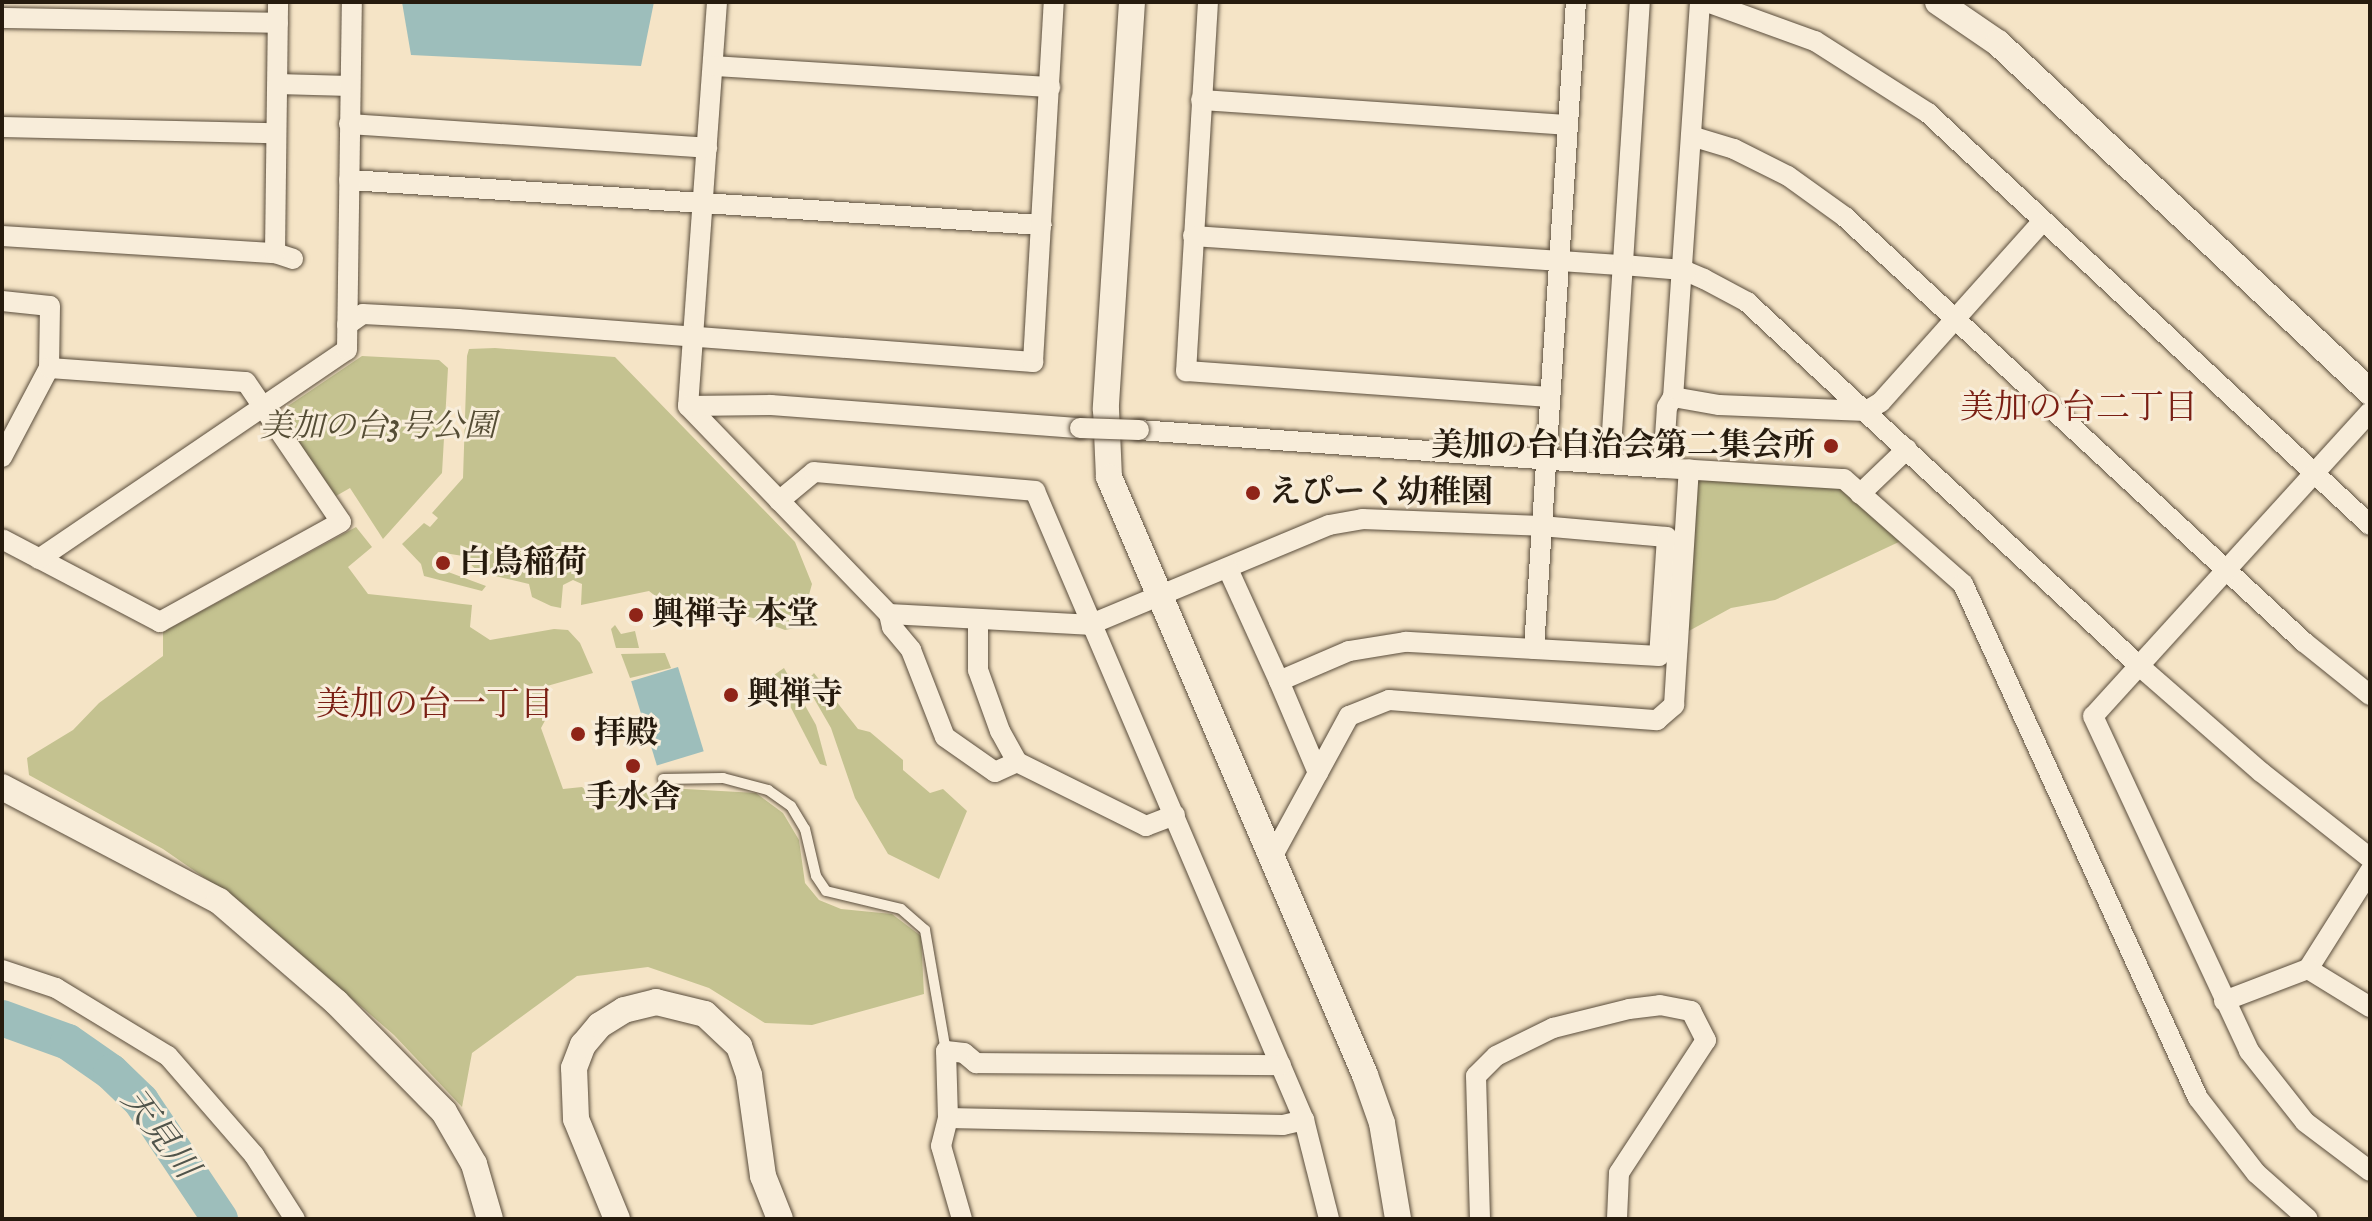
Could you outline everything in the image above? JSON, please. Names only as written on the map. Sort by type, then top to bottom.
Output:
[{"type":"street","points":[[2,236],[284,256],[274,133],[278,84],[278,2]]},
{"type":"street","points":[[39,559],[265,410],[347,350],[340,261],[349,180],[352,2]]},
{"type":"street","points":[[717,2],[688,406],[889,614],[911,650],[945,737],[995,772],[1017,762]]},
{"type":"street","points":[[347,325],[363,314],[691,335],[1033,362],[1054,2]]},
{"type":"street","points":[[1132,2],[1107,445],[1109,477],[1123,519],[1374,1099],[1394,1177],[1398,1219]]},
{"type":"street","points":[[1208,2],[1186,371],[1550,397]]},
{"type":"street","points":[[1534,649],[1576,2]]},
{"type":"street","points":[[1610,463],[1640,2]]},
{"type":"street","points":[[1663,468],[1667,407],[1673,397],[1700,2]]},
{"type":"street","points":[[1707,2],[1815,41],[1899,90],[2370,525]]},
{"type":"street","points":[[1938,2],[1998,43],[2370,392]]},
{"type":"street","points":[[2,18],[278,23]]},
{"type":"street","points":[[714,66],[1050,87]]},
{"type":"street","points":[[278,84],[349,86]]},
{"type":"street","points":[[1201,100],[1567,125]]},
{"type":"street","points":[[349,124],[707,148]]},
{"type":"street","points":[[2,127],[274,133]]},
{"type":"street","points":[[1691,136],[1734,149],[1815,193],[1957,317],[2225,569],[2370,695]]},
{"type":"street","points":[[349,180],[1042,225]]},
{"type":"street","points":[[1673,397],[1719,405],[1866,411],[1881,402],[2042,222]]},
{"type":"street","points":[[1193,236],[1683,270],[1747,302],[2136,663],[2261,772],[2370,858]]},
{"type":"street","points":[[2,301],[50,306],[49,368],[2,457]]},
{"type":"street","points":[[2,539],[160,622],[341,522],[246,382],[49,368]]},
{"type":"street","points":[[688,406],[771,405],[1844,479],[1963,584],[2198,1098],[2256,1173],[2308,1219]]},
{"type":"street","points":[[2370,412],[2136,663],[2093,716],[2224,1001],[2275,1088],[2305,1122],[2370,1171]]},
{"type":"street","points":[[1860,494],[1907,449]]},
{"type":"street","points":[[1271,859],[1349,716],[1389,700],[1657,720],[1674,705],[1689,469]]},
{"type":"street","points":[[779,501],[814,472],[1035,491],[1089,625],[1175,815],[1304,1120],[1329,1219]]},
{"type":"street","points":[[889,614],[1089,625],[1329,525],[1362,519],[1541,526],[1667,537],[1659,656],[1377,644],[1279,681]]},
{"type":"street","points":[[1228,569],[1318,773]]},
{"type":"street","points":[[978,621],[978,670],[1000,731],[1017,762],[1146,826],[1175,815]]},
{"type":"street","points":[[2,787],[219,901],[336,1002],[444,1112],[474,1164],[490,1219]]},
{"type":"street","points":[[2224,1001],[2308,969],[2370,871]]},
{"type":"street","points":[[2308,969],[2370,1007]]},
{"type":"street","points":[[2,970],[56,988],[168,1056],[254,1155],[295,1219]]},
{"type":"street","points":[[617,1219],[576,1119],[574,1068],[583,1045],[600,1025],[624,1010],[656,1002],[705,1014],[739,1046],[749,1075],[763,1176],[780,1219]]},
{"type":"street","points":[[1480,1219],[1476,1076],[1496,1056],[1553,1028],[1629,1009],[1660,1005],[1691,1011],[1706,1040],[1619,1173],[1617,1219]]},
{"type":"street","points":[[962,1219],[941,1146],[948,1118],[946,1051],[964,1053],[976,1063],[1281,1065]]},
{"type":"street","points":[[948,1118],[1267,1125],[1304,1120]]},
{"type":"lane","points":[[663,779],[723,778],[768,790],[791,806],[805,829],[816,876],[826,891],[901,909],[925,930],[946,1051]]},
{"type":"green space","points":[[495,348],[615,357],[795,542],[812,584],[800,627],[785,630],[753,618],[658,598],[649,591],[581,605],[582,584],[573,580],[563,585],[561,608],[551,606],[532,597],[529,584],[478,572],[463,556],[438,552],[432,566],[486,586],[482,591],[424,576],[421,564],[402,544],[424,523],[430,527],[438,518],[432,513],[463,478],[467,356],[469,349]]},
{"type":"green space","name":"美加の台3号公園","points":[[362,356],[439,360],[448,368],[442,473],[383,539],[350,488],[336,496],[283,419],[285,408]]},
{"type":"green space","points":[[1703,477],[1841,485],[1901,541],[1775,600],[1731,608],[1687,632],[1695,482]]},
{"type":"green space","points":[[356,527],[372,547],[348,567],[368,594],[472,605],[470,627],[490,640],[554,629],[568,630],[580,643],[593,673],[547,686],[542,697],[548,715],[541,728],[563,789],[582,787],[596,799],[668,788],[756,793],[783,813],[799,840],[805,883],[819,900],[841,909],[892,914],[921,936],[924,994],[812,1025],[765,1023],[709,988],[648,967],[577,976],[472,1053],[462,1107],[394,1035],[244,905],[163,849],[29,775],[27,758],[73,730],[99,703],[163,656],[163,632]]},
{"type":"green space","points":[[615,625],[621,634],[635,631],[639,648],[616,648],[611,629]]},
{"type":"green space","points":[[665,653],[671,668],[630,678],[621,654]]},
{"type":"green space","points":[[784,668],[816,725],[827,766],[820,764],[774,675]]},
{"type":"green space","points":[[814,673],[858,729],[870,732],[903,760],[903,770],[930,793],[943,789],[967,811],[939,879],[888,854],[855,798],[831,728],[805,683]]},
{"type":"water","points":[[402,2],[654,2],[641,66],[411,55]]},
{"type":"water","points":[[678,667],[704,751],[657,765],[631,681]]},
{"type":"waterway","name":"天見川","points":[[2,1018],[68,1042],[111,1072],[141,1101],[220,1219]]},
{"type":"place","name":"美加の台自治会第二集会所","points":[[1831,446]]},
{"type":"place","name":"えぴーく幼稚園","points":[[1253,493]]},
{"type":"place","name":"白鳥稲荷","points":[[443,563]]},
{"type":"place","name":"興禅寺 本堂","points":[[636,615]]},
{"type":"place","name":"興禅寺","points":[[731,695]]},
{"type":"place","name":"拝殿","points":[[578,734]]},
{"type":"place","name":"手水舎","points":[[633,766]]},
{"type":"district","name":"美加の台二丁目","points":[[2079,409]]},
{"type":"district","name":"美加の台一丁目","points":[[435,706]]}]
